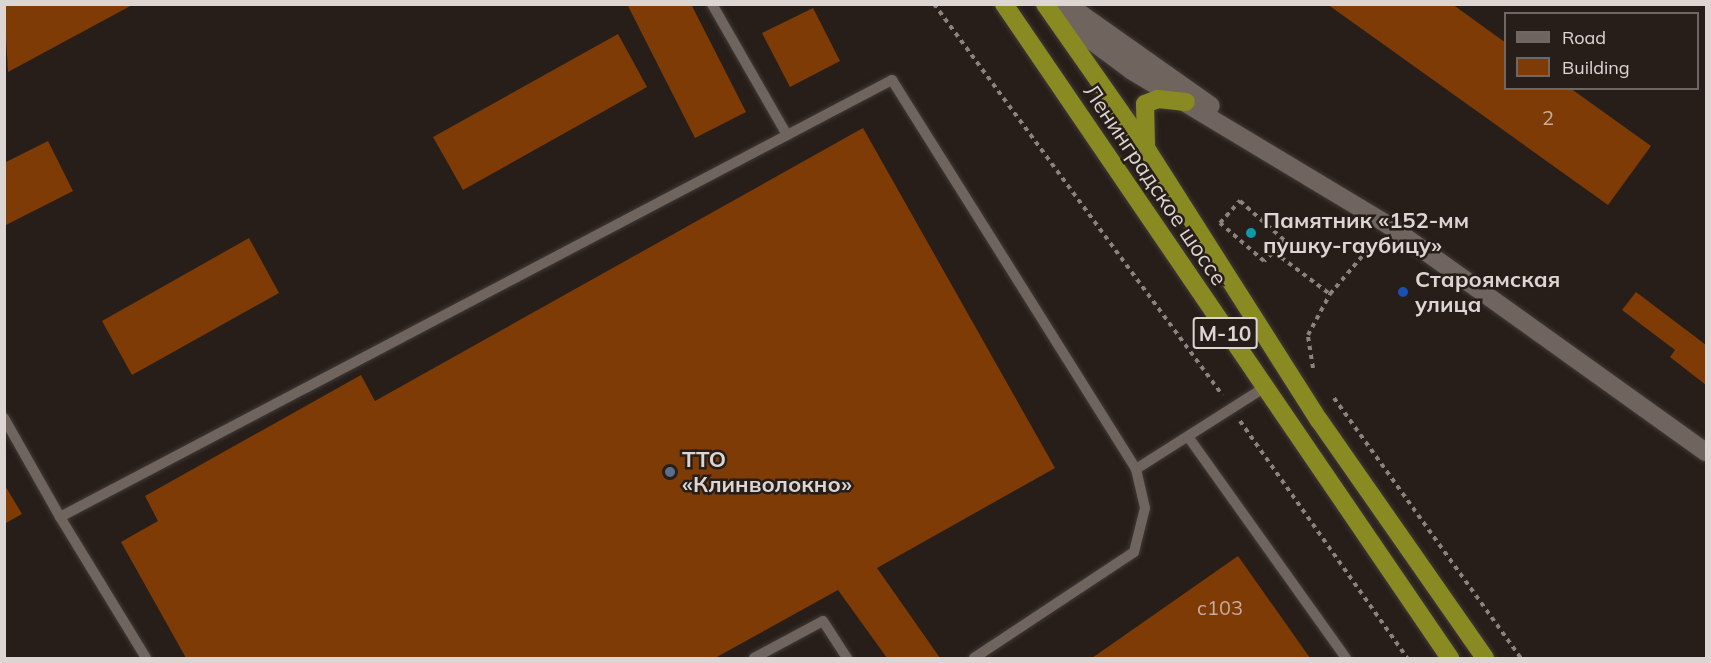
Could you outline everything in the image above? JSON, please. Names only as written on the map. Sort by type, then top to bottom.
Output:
[{"type":"highway","name":"Ленинградское шоссе","points":[[1004,4],[1262,389],[1450,658]]},
{"type":"highway","name":"Ленинградское шоссе","points":[[1045,6],[1148,151],[1319,420],[1485,658]]},
{"type":"highway","points":[[1148,151],[1142,129],[1145,104],[1158,99],[1185,102]]},
{"type":"street","points":[[1067,4],[1154,62],[1258,142]]},
{"type":"street","points":[[1045,6],[1185,102],[1258,142],[1387,224],[1707,452]]},
{"type":"lane","points":[[712,4],[787,135]]},
{"type":"lane","points":[[60,517],[892,80],[1136,469],[1145,508],[1134,552],[974,658]]},
{"type":"lane","points":[[1136,469],[1189,438],[1262,389]]},
{"type":"lane","points":[[4,418],[60,517],[146,658]]},
{"type":"lane","points":[[1189,438],[1346,658]]},
{"type":"lane","points":[[754,658],[823,621],[848,658]]},
{"type":"path","points":[[934,4],[1232,410],[1407,658]]},
{"type":"path","points":[[1240,201],[1285,241],[1274,252],[1264,261],[1220,223],[1240,201]]},
{"type":"path","points":[[1319,378],[1313,369],[1308,335],[1330,294],[1370,248]]},
{"type":"path","points":[[1274,252],[1330,294]]},
{"type":"path","points":[[1326,388],[1521,658]]},
{"type":"building","points":[[4,4],[134,4],[8,72]]},
{"type":"building","points":[[627,4],[691,4],[746,112],[695,138]]},
{"type":"building","points":[[1327,4],[1452,4],[1504,42],[1504,90],[1573,90],[1651,146],[1608,205]]},
{"type":"building","points":[[813,8],[840,61],[790,87],[762,33]]},
{"type":"building","points":[[618,34],[647,87],[463,190],[433,137]]},
{"type":"building","points":[[863,128],[1055,468],[877,568],[940,658],[887,658],[838,590],[715,658],[186,658],[121,542],[158,521],[145,496],[361,375],[375,401]]},
{"type":"building","points":[[48,141],[73,191],[4,226],[4,163]]},
{"type":"building","points":[[249,238],[279,293],[132,375],[102,321]]},
{"type":"building","points":[[1636,292],[1706,345],[1706,385],[1670,357],[1675,350],[1622,310]]},
{"type":"building","points":[[4,484],[22,514],[4,524]]},
{"type":"building","points":[[1238,556],[1310,658],[1092,658]]},
{"type":"place","name":"Памятник «152-мм пушку-гаубицу»","points":[[1251,233]]},
{"type":"place","name":"Староямская улица","points":[[1403,292]]},
{"type":"place","name":"ТТО «Клинволокно»","points":[[670,472]]}]
